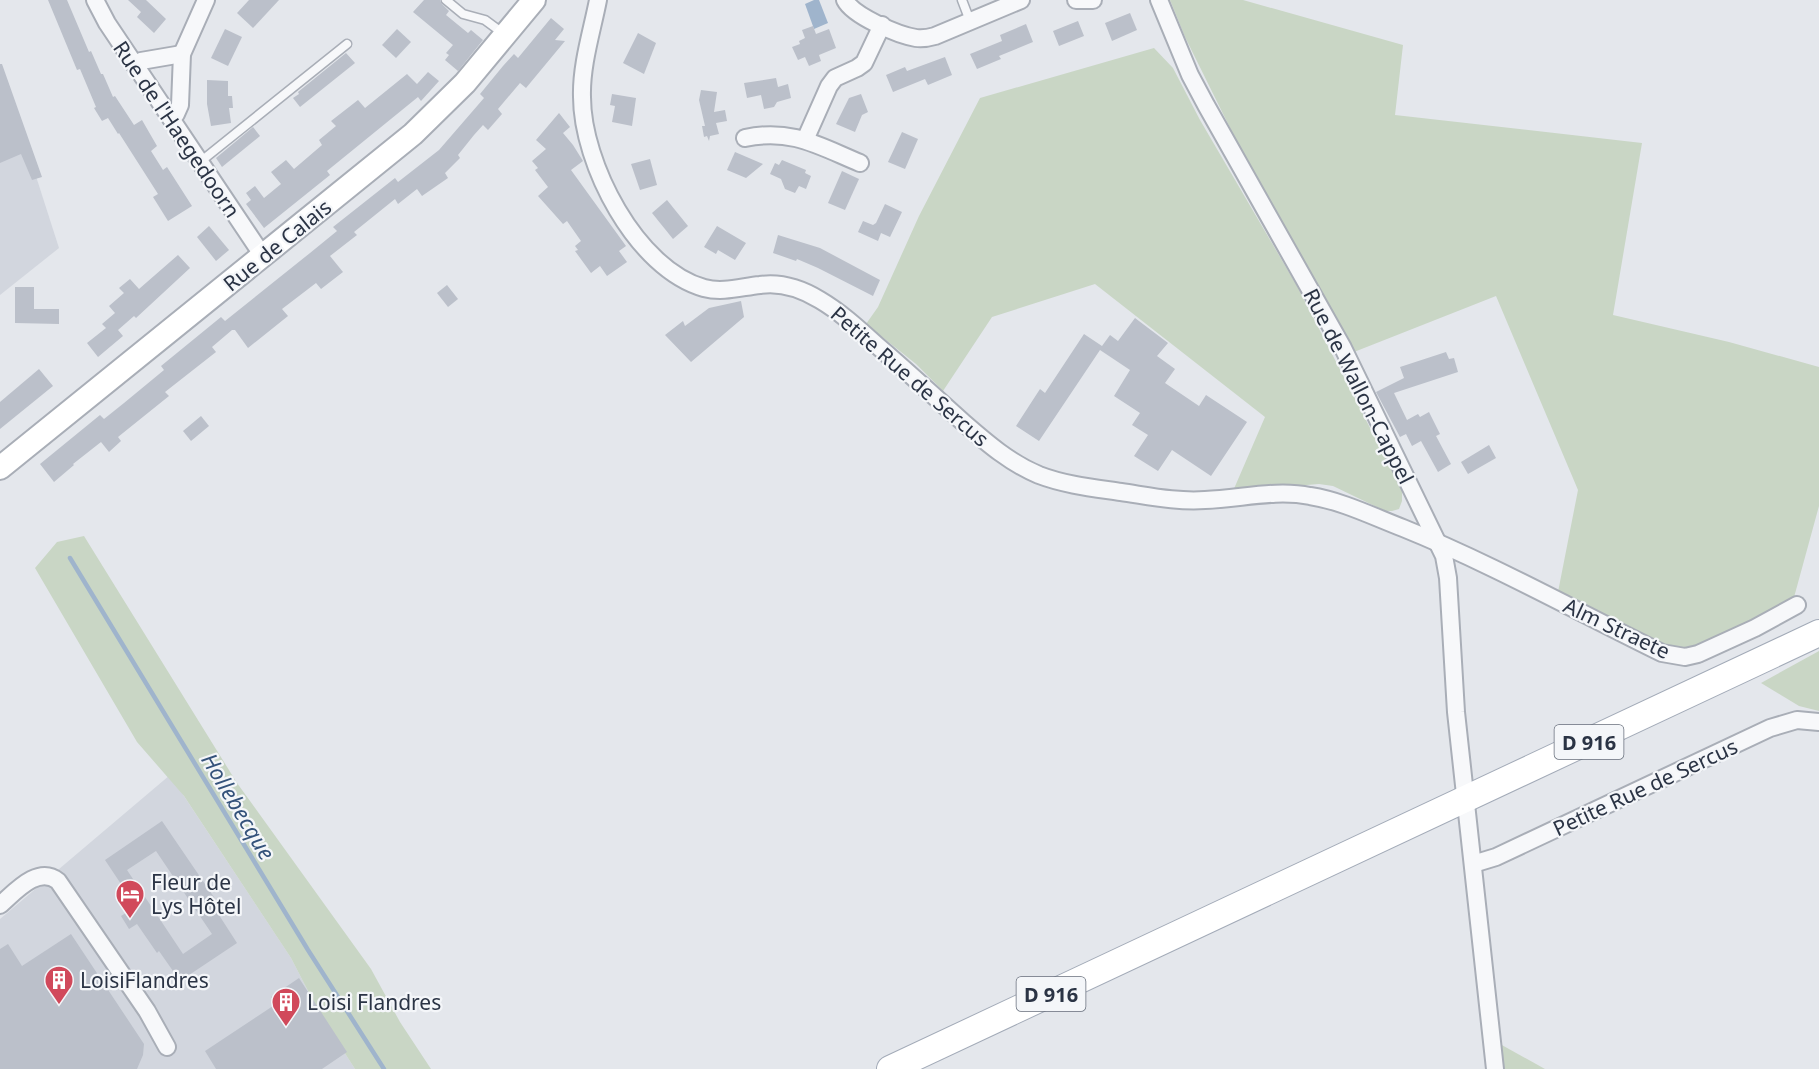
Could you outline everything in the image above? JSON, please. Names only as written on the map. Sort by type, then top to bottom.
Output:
[{"type":"main road","name":"D 916","points":[[890,1069],[1819,633]]},
{"type":"street","name":"Rue de l'Haegedoorn","points":[[95,0],[107,23],[263,256]]},
{"type":"street","points":[[171,118],[176,114],[180,105],[182,54],[206,0]]},
{"type":"street","name":"Rue de Calais","points":[[0,468],[425,124],[465,84],[534,0]]},
{"type":"street","name":"Petite Rue de Sercus","points":[[598,0],[582,98],[594,158],[603,183],[621,219],[654,256],[683,279],[714,290],[778,285],[798,290],[820,300],[859,329],[997,451],[1017,464],[1045,477],[1097,488],[1186,500],[1274,494],[1307,495],[1350,507],[1439,543]]},
{"type":"street","points":[[845,0],[852,10],[882,25],[923,39],[1021,0]]},
{"type":"street","points":[[1076,0],[1093,0]]},
{"type":"street","name":"Rue de Wallon-Cappel","points":[[1159,0],[1190,75],[1343,348],[1439,543],[1448,571],[1453,677],[1495,1069]]},
{"type":"street","points":[[806,140],[829,86],[835,78],[861,66],[882,25]]},
{"type":"street","points":[[135,64],[182,54]]},
{"type":"street","points":[[745,138],[775,134],[806,140],[860,163]]},
{"type":"street","name":"Alm Straete","points":[[1439,543],[1662,653],[1677,657],[1698,654],[1755,628],[1797,605]]},
{"type":"street","name":"Petite Rue de Sercus","points":[[1473,864],[1496,857],[1770,728],[1797,720],[1819,722]]},
{"type":"street","points":[[0,905],[36,878],[48,875],[58,881],[147,1011],[167,1047]]},
{"type":"lane","points":[[446,0],[463,14],[489,22],[505,36]]},
{"type":"lane","points":[[962,0],[970,21]]},
{"type":"lane","points":[[200,162],[347,44]]},
{"type":"shaded area","points":[[0,64],[59,248],[0,295]]},
{"type":"shaded area","points":[[170,775],[291,958],[321,1016],[355,1069],[0,1069],[0,919]]},
{"type":"green space","points":[[1170,0],[1243,0],[1403,45],[1395,115],[1642,143],[1613,315],[1729,342],[1819,367],[1819,506],[1793,601],[1701,649],[1666,648],[1558,592],[1578,490],[1496,296],[1354,352],[1235,138],[1185,37]]},
{"type":"green space","points":[[1154,48],[1173,68],[1200,120],[1297,286],[1402,490],[1399,509],[1385,511],[1333,486],[1319,484],[1233,491],[1265,417],[1095,284],[992,317],[943,391],[916,364],[866,324],[878,307],[919,216],[980,98]]},
{"type":"green space","points":[[84,536],[237,783],[371,969],[400,1022],[431,1069],[355,1069],[321,1016],[291,958],[184,796],[137,742],[35,568],[57,542]]},
{"type":"green space","points":[[1819,651],[1819,711],[1799,706],[1761,683]]},
{"type":"green space","points":[[1500,1044],[1545,1069],[1500,1069]]},
{"type":"water","points":[[819,0],[828,23],[814,29],[805,4]]},
{"type":"building","points":[[48,0],[67,0],[89,52],[91,51],[113,97],[115,96],[134,125],[142,120],[157,146],[151,151],[163,170],[167,167],[192,206],[168,221],[153,197],[158,194],[119,133],[108,118],[102,121],[94,108],[96,107],[80,69],[77,70]]},
{"type":"building","points":[[128,0],[146,0],[166,19],[154,33],[137,17],[141,12]]},
{"type":"building","points":[[249,0],[279,0],[253,28],[237,13]]},
{"type":"building","points":[[424,0],[440,0],[449,11],[446,15],[468,33],[471,30],[483,40],[458,71],[445,60],[449,55],[446,53],[453,45],[413,12]]},
{"type":"building","points":[[1130,13],[1137,30],[1112,41],[1105,23]]},
{"type":"building","points":[[551,18],[564,29],[555,40],[565,41],[526,88],[520,83],[498,109],[502,114],[488,130],[483,125],[474,135],[458,155],[460,158],[445,173],[448,178],[422,196],[417,189],[398,204],[395,199],[354,232],[357,235],[330,256],[343,272],[321,289],[316,283],[282,309],[288,316],[248,348],[235,330],[232,330],[212,347],[216,352],[165,392],[169,396],[118,437],[121,441],[109,452],[101,442],[54,482],[40,464],[100,415],[104,419],[124,403],[164,370],[161,366],[221,317],[225,321],[310,253],[337,231],[333,227],[395,178],[398,182],[439,150],[484,98],[480,94],[503,66],[514,54],[518,58]]},
{"type":"building","points":[[1078,21],[1084,36],[1059,46],[1053,31]]},
{"type":"building","points":[[1026,24],[1033,42],[999,56],[1001,59],[977,69],[970,54],[1002,41],[1000,35]]},
{"type":"building","points":[[813,26],[816,34],[829,29],[836,48],[819,55],[821,61],[809,66],[805,57],[798,60],[792,47],[800,44],[799,41],[805,38],[802,30]]},
{"type":"building","points":[[225,29],[242,37],[228,66],[211,58]]},
{"type":"building","points":[[397,29],[411,42],[396,58],[382,45]]},
{"type":"building","points":[[638,33],[656,43],[644,74],[623,63]]},
{"type":"building","points":[[346,53],[355,63],[300,107],[293,98],[299,94],[298,92]]},
{"type":"building","points":[[945,57],[952,75],[928,85],[925,79],[893,92],[886,75],[905,67],[907,71]]},
{"type":"building","points":[[0,64],[2,64],[42,177],[32,180],[21,154],[0,163]]},
{"type":"building","points":[[428,72],[439,81],[421,101],[418,97],[327,171],[330,175],[264,228],[246,204],[251,200],[246,193],[255,186],[264,198],[281,184],[271,172],[286,160],[294,169],[322,145],[319,140],[336,126],[331,121],[358,100],[365,108],[407,74],[417,84]]},
{"type":"building","points":[[776,78],[778,87],[788,84],[791,98],[777,102],[774,107],[764,109],[761,95],[747,98],[744,83]]},
{"type":"building","points":[[207,80],[228,81],[228,96],[232,96],[233,108],[229,108],[231,123],[211,126],[207,104]]},
{"type":"building","points":[[701,90],[717,92],[714,112],[725,110],[727,121],[716,123],[719,134],[710,136],[709,141],[707,136],[704,137],[702,126],[705,126],[699,100]]},
{"type":"building","points":[[612,94],[636,98],[632,126],[612,122],[615,106],[610,105]]},
{"type":"building","points":[[861,94],[868,112],[862,115],[855,132],[836,124],[849,98]]},
{"type":"building","points":[[559,113],[570,127],[563,133],[583,161],[571,170],[626,246],[619,251],[627,262],[607,276],[600,266],[591,273],[575,251],[578,250],[575,246],[581,241],[567,221],[563,224],[538,196],[548,187],[535,170],[538,168],[532,161],[546,149],[536,140]]},
{"type":"building","points":[[253,127],[260,136],[222,167],[216,158]]},
{"type":"building","points":[[902,132],[918,139],[905,169],[888,162]]},
{"type":"building","points":[[735,152],[763,164],[746,178],[727,170]]},
{"type":"building","points":[[650,159],[657,185],[640,190],[631,164]]},
{"type":"building","points":[[782,160],[806,170],[805,173],[811,176],[806,189],[799,186],[795,193],[785,189],[781,179],[770,174],[775,163],[779,165]]},
{"type":"building","points":[[842,171],[859,179],[845,210],[828,203]]},
{"type":"building","points":[[667,200],[688,226],[673,239],[652,213]]},
{"type":"building","points":[[885,204],[902,212],[890,237],[881,233],[878,241],[858,232],[863,221],[873,225],[876,223]]},
{"type":"building","points":[[209,226],[229,250],[216,261],[197,237]]},
{"type":"building","points":[[717,226],[746,243],[735,260],[718,250],[716,254],[704,247]]},
{"type":"building","points":[[778,235],[820,248],[880,280],[873,296],[818,268],[797,259],[796,261],[773,253]]},
{"type":"building","points":[[178,255],[190,268],[136,318],[134,316],[118,330],[123,336],[98,357],[87,343],[106,328],[102,324],[115,313],[109,306],[124,293],[119,288],[130,279],[139,289]]},
{"type":"building","points":[[447,285],[458,299],[448,307],[437,293]]},
{"type":"building","points":[[15,287],[34,287],[34,309],[59,309],[59,324],[15,323]]},
{"type":"building","points":[[741,301],[744,317],[691,362],[665,335],[683,321],[685,326],[709,308]]},
{"type":"building","points":[[1135,318],[1168,343],[1157,356],[1175,369],[1165,383],[1199,406],[1206,395],[1247,422],[1211,476],[1172,450],[1158,471],[1134,456],[1148,435],[1132,425],[1140,413],[1114,396],[1130,370],[1100,350],[1039,441],[1016,426],[1040,389],[1045,393],[1084,334],[1102,346],[1110,335],[1118,341]]},
{"type":"building","points":[[1446,352],[1449,359],[1454,358],[1458,372],[1394,393],[1407,420],[1418,414],[1420,417],[1429,412],[1440,434],[1436,436],[1451,464],[1438,472],[1421,441],[1412,446],[1406,434],[1400,437],[1376,392],[1404,378],[1400,367]]},
{"type":"building","points":[[39,369],[53,386],[0,429],[0,402]]},
{"type":"building","points":[[201,416],[209,426],[191,441],[183,431]]},
{"type":"building","points":[[1489,445],[1496,458],[1468,474],[1461,462]]},
{"type":"building","points":[[162,821],[222,909],[217,912],[237,943],[180,981],[137,924],[129,929],[121,916],[129,911],[118,895],[125,890],[105,860]],"holes":[[[156,851],[212,934],[183,954],[127,870]]]},
{"type":"building","name":"LoisiFlandres","points":[[71,934],[144,1044],[143,1055],[137,1069],[0,1069],[0,949],[8,944],[22,966]]},
{"type":"building","name":"Loisi Flandres","points":[[299,978],[347,1052],[322,1069],[216,1069],[205,1051],[276,1004],[271,997]]},
{"type":"waterway","name":"Hollebecque","points":[[70,558],[308,950],[384,1069]]},
{"type":"place","name":"Fleur de Lys Hôtel","points":[[130,920]]},
{"type":"place","name":"LoisiFlandres","points":[[59,1006]]},
{"type":"place","name":"Loisi Flandres","points":[[286,1028]]}]
